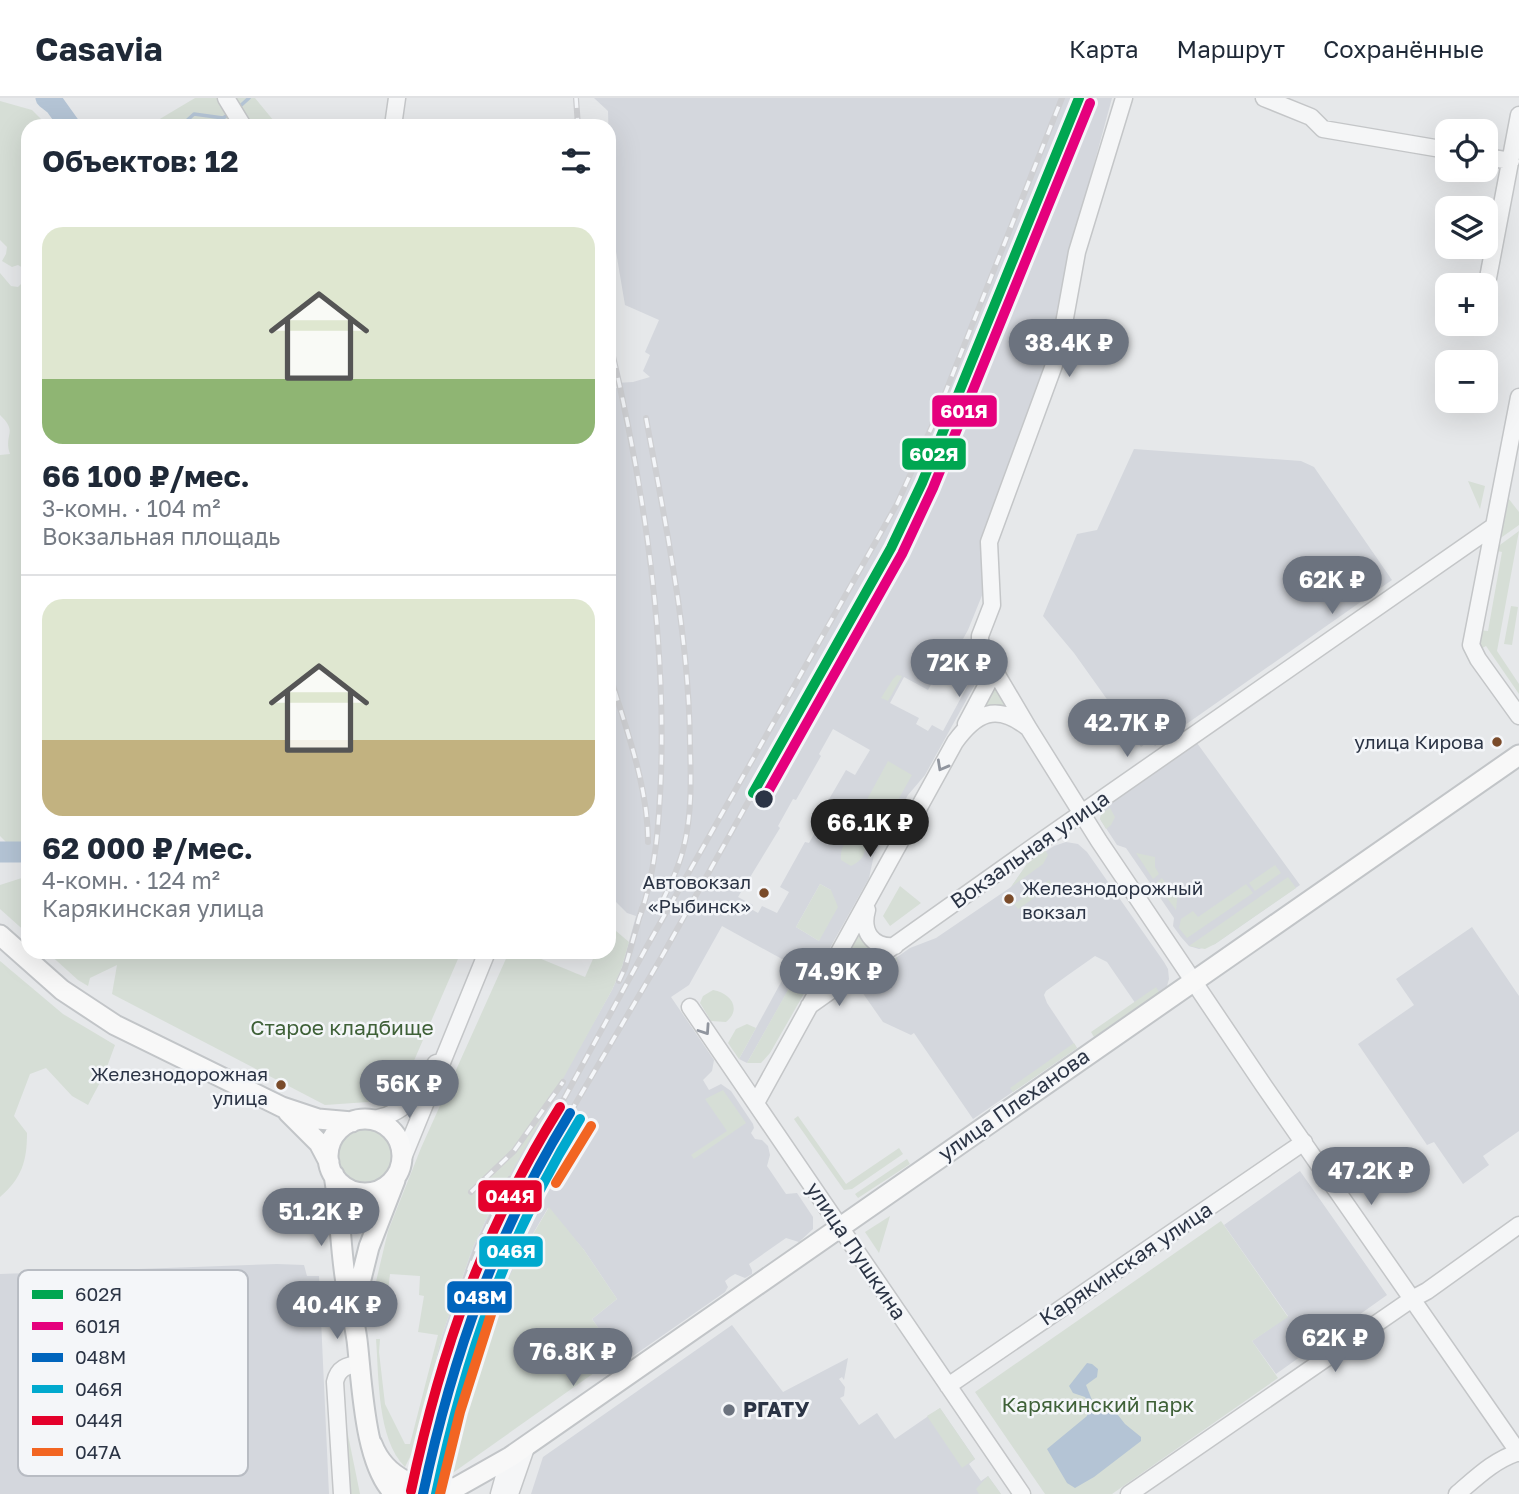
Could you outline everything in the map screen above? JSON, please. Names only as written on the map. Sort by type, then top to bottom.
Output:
[{"type":"main road","name":"улица Плеханова","points":[[463,1494],[527,1445],[1519,755]]},
{"type":"main road","points":[[0,935],[21,954]]},
{"type":"main road","points":[[27,959],[62,990],[99,1016],[282,1107],[318,1119],[381,1123],[394,1133],[401,1147],[399,1170],[369,1247],[353,1312]]},
{"type":"main road","points":[[282,1107],[318,1143],[331,1168],[348,1188],[362,1192],[381,1189],[399,1170]]},
{"type":"main road","points":[[358,1121],[341,1128],[333,1138],[329,1150],[345,1279],[353,1312],[372,1444],[382,1478],[395,1494]]},
{"type":"main road","points":[[372,1444],[380,1461],[396,1479],[434,1492]]},
{"type":"main road","name":"улица Плеханова","points":[[434,1492],[457,1487],[510,1457]]},
{"type":"street","points":[[226,98],[239,119]]},
{"type":"street","points":[[394,119],[397,98]]},
{"type":"street","points":[[1124,98],[1077,252],[1054,365],[989,542],[992,605],[979,641],[987,660],[1099,841],[1519,1452],[1505,1456],[1457,1494]]},
{"type":"street","points":[[1264,98],[1299,103],[1323,129],[1435,148]]},
{"type":"street","points":[[1489,273],[1519,115]]},
{"type":"street","points":[[1498,159],[1511,161]]},
{"type":"street","points":[[1519,397],[1471,645],[1519,716]]},
{"type":"street","name":"Вокзальная улица","points":[[809,1006],[1494,527]]},
{"type":"street","points":[[756,1104],[991,677],[987,660]]},
{"type":"street","points":[[955,742],[972,721],[988,714],[1006,715],[1029,729]]},
{"type":"street","points":[[872,894],[864,920],[866,930],[874,942],[895,946]]},
{"type":"street","points":[[399,1170],[484,959]]},
{"type":"street","name":"улица Пушкина","points":[[690,1007],[1022,1494]]},
{"type":"street","points":[[358,1121],[384,1118],[400,1110],[417,1092],[448,1044]]},
{"type":"street","name":"Карякинская улица","points":[[948,1386],[1304,1142]]},
{"type":"street","points":[[1129,1494],[1519,1225]]},
{"type":"street","points":[[342,1494],[335,1382],[343,1367],[360,1364]]},
{"type":"street","points":[[510,1494],[527,1445]]},
{"type":"street","points":[[499,1494],[510,1457]]},
{"type":"shaded area","points":[[594,98],[1112,98],[1078,223],[1049,363],[984,537],[985,588],[958,648],[977,660],[981,670],[979,677],[925,775],[908,795],[874,855],[869,878],[821,964],[807,957],[747,1063],[739,1059],[791,964],[722,926],[689,985],[671,997],[714,1060],[712,1071],[703,1080],[709,1090],[721,1084],[731,1091],[753,1124],[751,1133],[755,1139],[762,1140],[768,1146],[770,1155],[767,1166],[786,1194],[797,1193],[813,1217],[813,1229],[799,1242],[786,1238],[749,1264],[752,1274],[745,1278],[735,1274],[730,1277],[725,1281],[728,1287],[725,1292],[623,1363],[592,1319],[617,1299],[584,1250],[548,1208],[521,1254],[485,1328],[462,1395],[444,1465],[434,1462],[427,1494],[410,1494],[417,1458],[410,1459],[442,1335],[473,1247],[529,1137],[612,990],[622,967],[636,916],[627,913],[616,902],[616,383],[650,377],[643,371],[650,355],[645,352],[659,320],[625,305],[616,252],[616,119],[608,119],[608,111]],"holes":[[[948,655],[976,670],[943,731],[932,725],[928,731],[916,724],[919,718],[890,703],[904,677],[928,690]],[[833,729],[870,750],[855,775],[846,770],[821,813],[825,815],[809,843],[805,842],[780,887],[789,892],[777,913],[762,906],[758,913],[751,909],[753,905],[738,897],[780,828],[778,826],[793,799],[796,800],[821,756],[819,754]],[[820,884],[831,890],[819,941],[796,927]]]},
{"type":"shaded area","points":[[1134,449],[1301,461],[1314,467],[1392,580],[1155,746],[1150,740],[1141,747],[1074,653],[1043,616],[1077,534],[1097,530]]},
{"type":"shaded area","points":[[1197,743],[1300,885],[1215,944],[1199,949],[1189,946],[1181,937],[1173,926],[1174,918],[1126,848],[1117,845],[1100,819],[1103,809],[1108,805]]},
{"type":"shaded area","points":[[1066,842],[1078,844],[1087,852],[1164,962],[1168,969],[1167,986],[1138,1007],[1107,962],[1095,956],[1044,995],[1077,1048],[973,1119],[914,1033],[911,1035],[883,1022],[862,992],[866,979],[910,948],[936,938],[1011,887],[1027,864],[1054,846]]},
{"type":"shaded area","points":[[1472,927],[1519,996],[1519,1131],[1483,1156],[1489,1165],[1463,1184],[1434,1142],[1427,1145],[1358,1044],[1414,1005],[1396,979]]},
{"type":"shaded area","points":[[1300,1171],[1387,1295],[1276,1374],[1252,1341],[1288,1316],[1224,1225]]},
{"type":"shaded area","points":[[277,1264],[304,1265],[307,1276],[319,1276],[329,1494],[0,1494],[0,1274],[18,1273],[18,1476],[248,1476],[248,1270],[111,1270]]},
{"type":"shaded area","name":"РГАТУ","points":[[732,1325],[783,1392],[848,1358],[844,1380],[842,1377],[839,1379],[845,1387],[844,1396],[840,1398],[859,1425],[877,1413],[895,1439],[940,1408],[975,1459],[969,1464],[981,1481],[988,1476],[1001,1494],[531,1494],[543,1457]]},
{"type":"green space","points":[[195,98],[255,98],[272,119],[160,119]]},
{"type":"green space","points":[[0,101],[32,110],[41,119],[21,119],[21,267],[12,267],[2,261],[7,247],[0,240]]},
{"type":"green space","points":[[0,273],[11,286],[18,287],[21,284],[21,844],[9,845],[0,836],[0,455],[10,454],[10,430],[0,415]]},
{"type":"green space","points":[[1468,481],[1485,486],[1480,509]]},
{"type":"green space","points":[[1505,494],[1519,512],[1519,525],[1495,542]]},
{"type":"green space","points":[[1519,531],[1497,651],[1519,684],[1519,694],[1486,646],[1479,650],[1478,630],[1488,631],[1502,552],[1493,550]]},
{"type":"green space","points":[[1511,606],[1518,607],[1512,645],[1504,644]]},
{"type":"green space","points":[[897,675],[902,676],[888,701],[881,698],[893,679]]},
{"type":"green space","points":[[996,683],[1013,709],[980,712]]},
{"type":"green space","points":[[888,761],[912,775],[893,809],[876,812],[864,805]]},
{"type":"green space","points":[[1110,808],[1115,817],[1106,829],[1100,819],[1101,814]]},
{"type":"green space","points":[[854,836],[865,842],[865,850],[861,859],[851,866],[841,860],[841,852],[845,843]]},
{"type":"green space","points":[[1045,850],[1048,855],[1043,864],[1011,887],[1027,864]]},
{"type":"green space","points":[[1136,853],[1155,857],[1155,867],[1159,874],[1153,879]]},
{"type":"green space","points":[[1275,865],[1281,873],[1255,891],[1249,883]]},
{"type":"green space","points":[[1288,877],[1296,888],[1215,944],[1205,949],[1189,946]]},
{"type":"green space","points":[[21,878],[21,928],[0,909],[0,885]]},
{"type":"green space","points":[[1162,878],[1167,885],[1178,890],[1176,910],[1156,883]]},
{"type":"green space","points":[[1049,880],[1053,885],[1018,909],[1014,904]]},
{"type":"green space","points":[[820,884],[831,890],[838,907],[819,941],[796,927]]},
{"type":"green space","points":[[1246,884],[1253,893],[1187,938],[1179,928],[1181,919],[1193,911],[1198,917]]},
{"type":"green space","points":[[900,886],[921,903],[890,926],[883,916]]},
{"type":"green space","points":[[616,931],[629,942],[612,990],[490,1211],[473,1247],[442,1335],[412,1453],[405,1467],[389,1441],[384,1424],[376,1339],[380,1339],[385,1404],[405,1444],[410,1444],[438,1335],[418,1332],[424,1296],[419,1295],[420,1276],[390,1274],[388,1291],[374,1290],[388,1231],[421,1148],[506,959],[541,959],[585,977],[593,959],[616,959]]},
{"type":"green space","points":[[857,935],[861,935],[873,947],[874,953],[821,993]]},
{"type":"green space","points":[[807,956],[821,964],[770,1053],[761,1063],[747,1063]]},
{"type":"green space","points":[[897,957],[896,966],[863,989],[866,979]]},
{"type":"green space","name":"Старое кладбище","points":[[55,959],[458,959],[397,1100],[325,1105],[112,994],[117,965],[90,978],[88,986]]},
{"type":"green space","points":[[0,961],[63,1014],[115,1045],[104,1075],[88,1105],[72,1096],[46,1068],[30,1074],[14,1116],[27,1133],[24,1161],[14,1183],[0,1197]]},
{"type":"green space","points":[[1156,987],[1159,992],[1094,1037],[1091,1032]]},
{"type":"green space","points":[[713,990],[725,994],[732,1002],[733,1012],[726,1022],[711,1021],[700,1003],[703,996]]},
{"type":"green space","points":[[747,1024],[756,1028],[739,1059],[728,1043],[736,1029]]},
{"type":"green space","points":[[1074,1043],[1077,1048],[1013,1092],[1010,1088]]},
{"type":"green space","points":[[723,1090],[746,1123],[694,1159],[691,1155],[727,1131],[705,1099]]},
{"type":"green space","points":[[798,1116],[846,1184],[899,1148],[903,1154],[852,1189],[844,1190],[794,1119]]},
{"type":"green space","points":[[365,1129],[384,1137],[392,1156],[384,1175],[365,1183],[346,1175],[338,1156],[346,1137]]},
{"type":"green space","points":[[907,1159],[910,1164],[858,1198],[855,1194]]},
{"type":"green space","points":[[549,1207],[584,1250],[617,1299],[592,1319],[618,1356],[447,1477],[444,1465],[462,1395],[485,1326]]},
{"type":"green space","points":[[890,1216],[879,1253],[865,1232]]},
{"type":"green space","name":"Карякинский парк","points":[[1221,1221],[1288,1317],[1252,1341],[1278,1378],[1112,1494],[1045,1494],[975,1392]]},
{"type":"green space","points":[[342,1382],[347,1430],[360,1494],[348,1494]]},
{"type":"green space","points":[[940,1408],[975,1459],[962,1468],[927,1416]]},
{"type":"green space","points":[[988,1476],[1001,1494],[979,1494],[976,1489]]},
{"type":"water","points":[[1087,1363],[1098,1369],[1097,1377],[1086,1385],[1094,1405],[1114,1410],[1125,1424],[1141,1437],[1141,1441],[1075,1488],[1067,1483],[1047,1449],[1087,1416],[1089,1404],[1085,1397],[1073,1393],[1069,1386]]},
{"type":"waterway","points":[[46,98],[65,119]]},
{"type":"waterway","points":[[238,108],[249,98]]},
{"type":"waterway","points":[[189,119],[194,114],[223,118],[231,113]]},
{"type":"waterway","points":[[0,852],[21,852]]},
{"type":"railway","points":[[576,98],[578,119]]},
{"type":"railway","points":[[471,1297],[500,1222],[534,1154],[646,948],[897,504],[933,424],[1062,98]]},
{"type":"railway","points":[[616,370],[642,501],[660,665],[662,720],[659,811],[653,864],[640,916]]},
{"type":"railway","points":[[646,418],[681,621],[689,704],[691,783],[684,846],[658,910]]},
{"type":"railway","points":[[616,695],[640,777],[648,842]]},
{"type":"railway","points":[[570,1113],[753,793]]},
{"type":"railway","points":[[619,981],[642,908]]},
{"type":"railway","points":[[471,1192],[514,1151],[563,1082]]},
{"type":"railway","points":[[455,1308],[477,1248],[510,1179]]},
{"type":"transit line","name":"602Я","points":[[753,793],[891,548],[922,483],[1079,98]]},
{"type":"transit line","name":"601Я","points":[[764,799],[902,554],[933,488],[1090,103]]},
{"type":"transit line","name":"044Я","points":[[411,1491],[436,1389],[468,1292],[508,1199],[560,1107]]},
{"type":"transit line","name":"048М","points":[[423,1494],[463,1344],[498,1250],[543,1159],[570,1113]]},
{"type":"transit line","name":"046Я","points":[[436,1494],[460,1394],[491,1300],[530,1209],[580,1119]]},
{"type":"transit line","name":"047А","points":[[556,1183],[591,1126]]},
{"type":"transit line","name":"047А","points":[[440,1494],[460,1412],[494,1305]]},
{"type":"place","name":"улица Кирова","points":[[1497,742]]},
{"type":"place","name":"Автовокзал «Рыбинск»","points":[[764,893]]},
{"type":"place","name":"Железнодорожный вокзал","points":[[1009,899]]},
{"type":"place","name":"Железнодорожная улица","points":[[281,1085]]},
{"type":"place","name":"РГАТУ","points":[[729,1410]]}]
